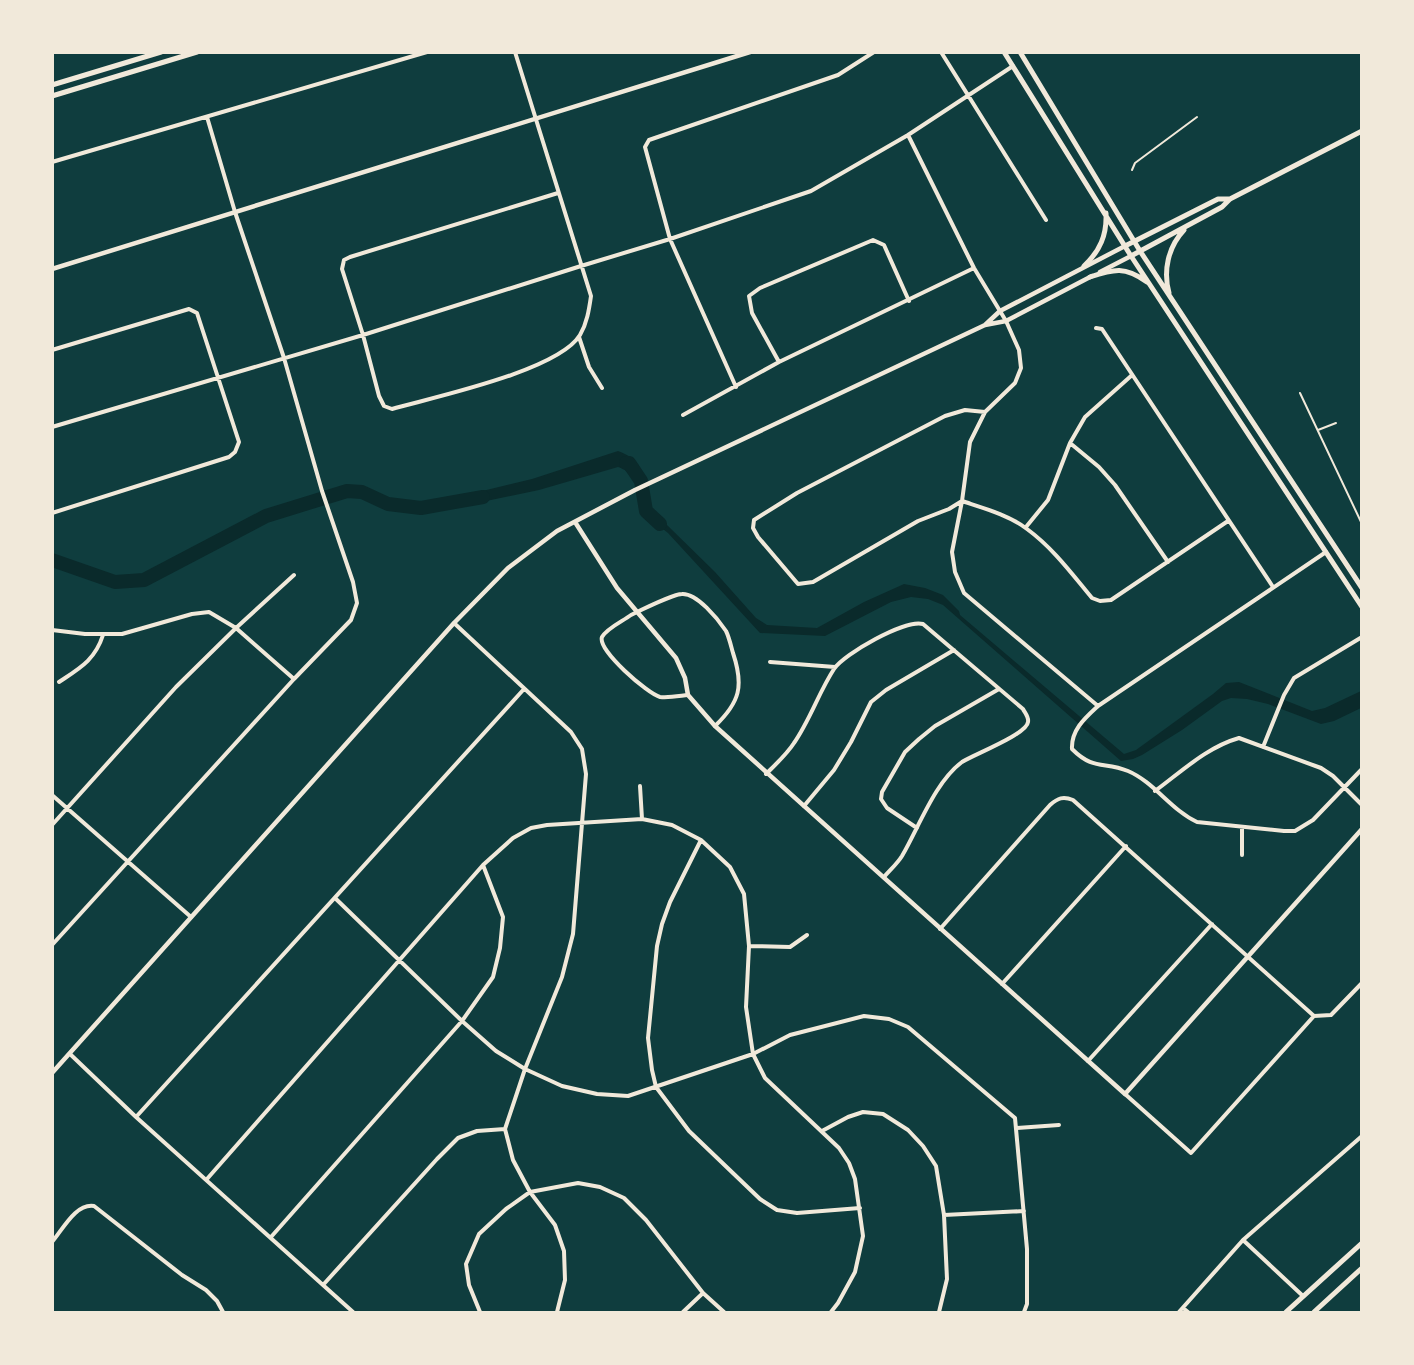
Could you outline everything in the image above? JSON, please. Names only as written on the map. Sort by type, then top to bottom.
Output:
[{"type":"main road","points":[[52,85],[161,52]]},
{"type":"main road","points":[[52,96],[197,52]]},
{"type":"main road","points":[[1004,52],[1131,256],[1362,608]]},
{"type":"main road","points":[[1020,52],[1134,242],[1362,588]]},
{"type":"main road","points":[[1131,256],[1222,207],[1230,198],[1362,131]]},
{"type":"main road","points":[[1125,246],[1218,199],[1230,198]]},
{"type":"main road","points":[[1084,266],[1092,259],[1103,241],[1105,212]]},
{"type":"main road","points":[[1170,298],[1166,276],[1167,264],[1174,243],[1188,225]]},
{"type":"main road","points":[[1090,277],[1108,271],[1127,271],[1150,284]]},
{"type":"main road","points":[[1286,1312],[1362,1243]]},
{"type":"main road","points":[[1316,1312],[1362,1268]]},
{"type":"street","points":[[52,162],[427,52]]},
{"type":"street","points":[[515,52],[591,296],[588,317],[579,337],[556,355],[529,370],[392,409],[384,406],[379,396],[342,269],[344,260],[558,193]]},
{"type":"street","points":[[52,269],[750,52]]},
{"type":"street","points":[[735,387],[670,239],[645,147],[649,140],[838,75],[874,52]]},
{"type":"street","points":[[941,52],[1046,220]]},
{"type":"street","points":[[52,427],[363,335],[670,239],[811,191],[908,135],[1013,66]]},
{"type":"street","points":[[52,945],[294,679],[351,620],[357,603],[353,582],[322,491],[284,358],[235,212],[207,117]]},
{"type":"street","points":[[1132,170],[1135,163],[1197,117]]},
{"type":"street","points":[[908,135],[974,268],[1006,321],[1019,350],[1021,368],[1016,383],[985,412],[970,442],[952,552],[955,572],[964,593],[1098,706]]},
{"type":"street","points":[[779,362],[752,313],[749,296],[760,288],[873,240],[884,245],[909,301]]},
{"type":"street","points":[[985,326],[1000,311],[1125,246]]},
{"type":"street","points":[[52,1073],[454,623],[508,568],[542,540],[635,490],[985,326],[1006,321],[1131,256]]},
{"type":"street","points":[[683,415],[779,362],[974,268]]},
{"type":"street","points":[[52,350],[189,309],[197,313],[239,442],[235,452],[229,457],[52,513]]},
{"type":"street","points":[[1096,328],[1102,329],[1227,521],[1273,587]]},
{"type":"street","points":[[579,337],[589,367],[602,388]]},
{"type":"street","points":[[1026,527],[1048,500],[1070,443],[1085,417],[1132,375]]},
{"type":"street","points":[[1300,393],[1362,524]]},
{"type":"street","points":[[985,412],[965,410],[945,416],[788,498],[754,520],[753,528],[798,584],[804,585],[918,521],[949,509],[962,501],[990,510],[1026,527],[1058,556],[1092,598],[1100,602],[1111,600],[1227,521]]},
{"type":"street","points":[[1318,430],[1336,423]]},
{"type":"street","points":[[1070,443],[1100,467],[1115,485],[1168,562]]},
{"type":"street","points":[[575,522],[617,588],[676,658],[685,678],[688,695],[715,726],[1191,1153],[1314,1016],[1332,1015],[1362,983]]},
{"type":"street","points":[[1326,552],[1098,706],[1077,728],[1072,739],[1072,749],[1083,760],[1127,771],[1186,817],[1197,822],[1295,831],[1313,820],[1362,769]]},
{"type":"street","points":[[52,825],[176,687],[236,628],[294,576]]},
{"type":"street","points":[[688,695],[660,697],[646,689],[609,656],[602,644],[603,636],[611,628],[637,612],[682,594],[694,597],[726,632],[738,668],[739,692],[730,711],[715,726]]},
{"type":"street","points":[[52,630],[103,635],[122,633],[192,614],[209,612],[236,628],[294,679]]},
{"type":"street","points":[[454,623],[572,732],[582,749],[586,774],[584,822],[573,934],[562,977],[525,1069],[505,1129],[513,1160],[530,1192],[555,1226],[564,1251],[566,1280],[557,1312]]},
{"type":"street","points":[[766,774],[793,745],[835,667],[862,647],[905,625],[923,624],[999,689],[1027,716],[1029,723],[1026,728],[962,763],[949,775],[901,858],[884,877]]},
{"type":"street","points":[[59,682],[81,667],[98,650],[103,635]]},
{"type":"street","points":[[1263,747],[1284,695],[1294,678],[1362,638]]},
{"type":"street","points":[[804,806],[834,770],[871,702],[886,690],[954,650]]},
{"type":"street","points":[[770,662],[835,667]]},
{"type":"street","points":[[136,1117],[524,689]]},
{"type":"street","points":[[917,828],[887,808],[881,799],[882,792],[905,752],[935,726],[999,689]]},
{"type":"street","points":[[1155,791],[1212,750],[1227,741],[1239,738],[1321,768],[1362,805]]},
{"type":"street","points":[[640,786],[642,819]]},
{"type":"street","points":[[52,795],[191,917]]},
{"type":"street","points":[[940,929],[1050,805],[1061,797],[1073,800],[1314,1016]]},
{"type":"street","points":[[207,1179],[483,865],[513,838],[531,828],[547,825],[642,819],[672,825],[701,840],[730,867],[744,894],[749,946],[746,1007],[753,1054],[765,1078],[839,1148],[849,1163],[855,1179],[863,1236],[855,1272],[838,1304],[831,1312]]},
{"type":"street","points":[[1242,827],[1242,855]]},
{"type":"street","points":[[1125,1094],[1362,829]]},
{"type":"street","points":[[701,840],[670,902],[657,946],[648,1038],[656,1087],[689,1131],[760,1199],[777,1210],[797,1213],[860,1208]]},
{"type":"street","points":[[1002,985],[1126,846]]},
{"type":"street","points":[[271,1237],[462,1021],[493,977],[500,948],[503,918],[483,865]]},
{"type":"street","points":[[336,899],[496,1051],[525,1069],[562,1086],[597,1094],[628,1096],[753,1054],[790,1035],[864,1016],[889,1019],[908,1027],[1015,1118],[1027,1249],[1027,1304],[1024,1312]]},
{"type":"street","points":[[1088,1061],[1212,924]]},
{"type":"street","points":[[749,946],[790,947],[807,935]]},
{"type":"street","points":[[70,1054],[136,1117],[354,1312]]},
{"type":"street","points":[[822,1131],[848,1116],[864,1112],[883,1114],[908,1131],[923,1146],[936,1166],[944,1215],[947,1279],[939,1312]]},
{"type":"street","points":[[1017,1128],[1059,1125]]},
{"type":"street","points":[[323,1285],[436,1159],[458,1138],[477,1131],[505,1129]]},
{"type":"street","points":[[1179,1312],[1243,1240],[1362,1136]]},
{"type":"street","points":[[480,1312],[469,1285],[466,1264],[479,1234],[506,1209],[530,1192],[578,1183],[600,1187],[624,1198],[646,1220],[703,1293],[724,1312]]},
{"type":"street","points":[[52,1242],[80,1208],[87,1205],[94,1206],[152,1253],[206,1290],[217,1301],[223,1312]]},
{"type":"street","points":[[944,1215],[1024,1210]]},
{"type":"street","points":[[1243,1240],[1303,1296]]},
{"type":"street","points":[[683,1312],[703,1293]]},
{"type":"street","points":[[1183,1308],[1188,1312]]},
{"type":"water","points":[[618,451],[633,459],[639,465],[642,474],[632,478],[624,469],[618,467],[539,490],[467,505],[466,495],[532,479]]},
{"type":"water","points":[[647,493],[650,506],[667,525],[715,572],[756,618],[767,625],[817,628],[864,602],[904,584],[925,588],[943,595],[959,611],[960,615],[1124,754],[1136,750],[1226,683],[1239,682],[1312,711],[1325,708],[1361,691],[1361,708],[1334,721],[1321,724],[1268,704],[1231,698],[1222,701],[1142,755],[1121,761],[943,605],[928,599],[911,597],[891,602],[825,636],[760,633],[668,533],[649,518],[640,494]]},
{"type":"waterway","points":[[626,463],[629,463],[641,481],[646,511],[660,524]]},
{"type":"waterway","points":[[52,560],[115,582],[144,580],[266,516],[347,491],[362,492],[388,504],[421,508],[483,497]]}]
